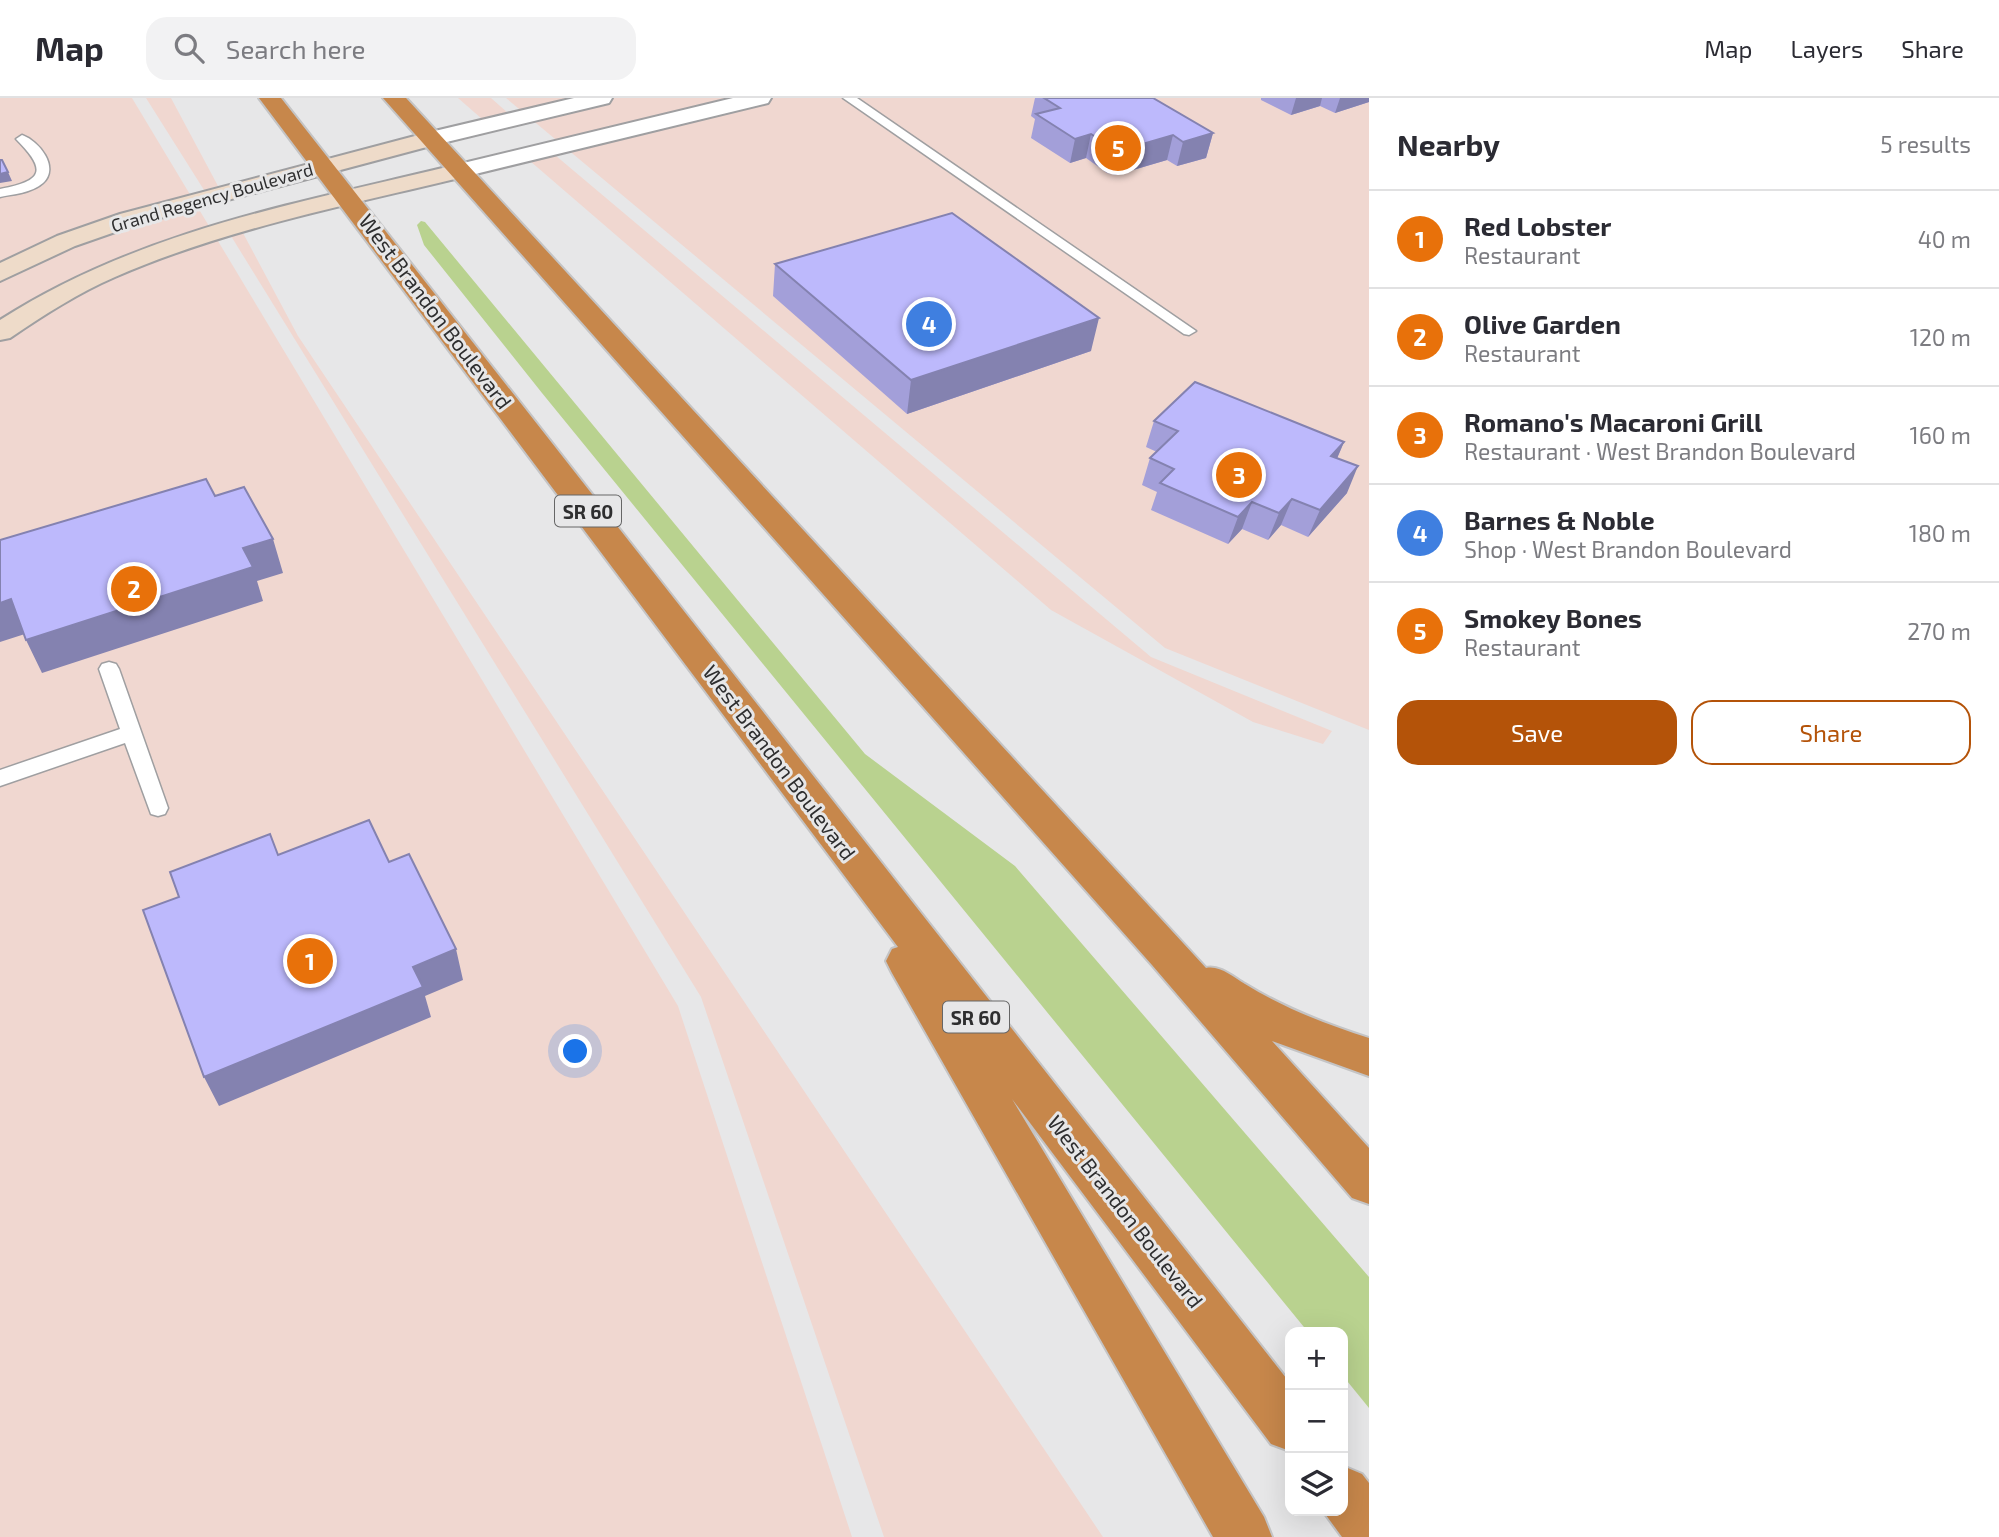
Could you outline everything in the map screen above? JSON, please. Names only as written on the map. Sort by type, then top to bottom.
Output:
[{"type":"highway","name":"West Brandon Boulevard","points":[[270,98],[1285,1418]]},
{"type":"highway","points":[[394,98],[1167,953],[1369,1182]]},
{"type":"highway","points":[[826,823],[1244,1537]]},
{"type":"highway","points":[[1167,953],[1220,991],[1274,1023],[1369,1057]]},
{"type":"highway","points":[[1348,1500],[1369,1527]]},
{"type":"street","points":[[430,139],[601,98]]},
{"type":"street","points":[[459,171],[734,102],[760,98]]},
{"type":"street","name":"Grand Regency Boulevard","points":[[0,273],[66,241],[129,219],[430,139]]},
{"type":"street","name":"Grand Regency Boulevard","points":[[0,332],[50,299],[152,252],[209,233],[459,171]]},
{"type":"lane","points":[[849,98],[1189,331]]},
{"type":"lane","points":[[0,193],[30,186],[43,176],[45,170],[34,146],[22,139]]},
{"type":"lane","points":[[109,669],[158,808]]},
{"type":"lane","points":[[0,778],[132,733]]},
{"type":"shaded area","points":[[0,98],[132,98],[678,1006],[852,1537],[0,1537]]},
{"type":"shaded area","points":[[146,98],[171,98],[218,186],[204,190]]},
{"type":"shaded area","points":[[458,98],[491,98],[508,113],[482,119]]},
{"type":"shaded area","points":[[506,98],[1369,98],[1369,730],[1165,648]]},
{"type":"shaded area","points":[[555,155],[1151,657],[1332,731],[1323,744],[1253,722],[1051,610],[530,161]]},
{"type":"shaded area","points":[[243,233],[298,336],[1103,1537],[884,1537],[701,997],[231,236]]},
{"type":"green space","points":[[421,221],[425,222],[865,754],[1015,866],[1369,1277],[1369,1408],[1348,1382],[1348,1327],[1304,1327],[542,393],[424,245],[417,225]]},
{"type":"building","points":[[1044,98],[1153,98],[1213,133],[1183,142],[1173,135],[1122,150],[1113,148],[1091,134],[1075,139],[1036,114],[1060,108]]},
{"type":"building","points":[[2,160],[8,172],[0,174]]},
{"type":"building","points":[[952,213],[1099,318],[911,380],[775,264]]},
{"type":"building","points":[[1195,382],[1344,442],[1331,456],[1358,466],[1320,510],[1292,499],[1279,513],[1252,502],[1238,517],[1160,483],[1174,469],[1150,458],[1178,431],[1154,421]]},
{"type":"building","points":[[206,479],[215,496],[244,487],[273,539],[243,548],[253,567],[26,640],[11,599],[0,603],[0,540]]},
{"type":"building","points":[[369,820],[389,862],[409,854],[456,949],[413,967],[423,987],[204,1077],[143,910],[179,897],[170,872],[270,834],[278,855]]},
{"type":"place","name":"Smokey Bones","points":[[1118,148]]},
{"type":"place","name":"Barnes & Noble","points":[[929,324]]},
{"type":"place","name":"Romano's Macaroni Grill","points":[[1239,475]]},
{"type":"place","name":"Olive Garden","points":[[134,589]]},
{"type":"place","name":"Red Lobster","points":[[310,961]]}]
